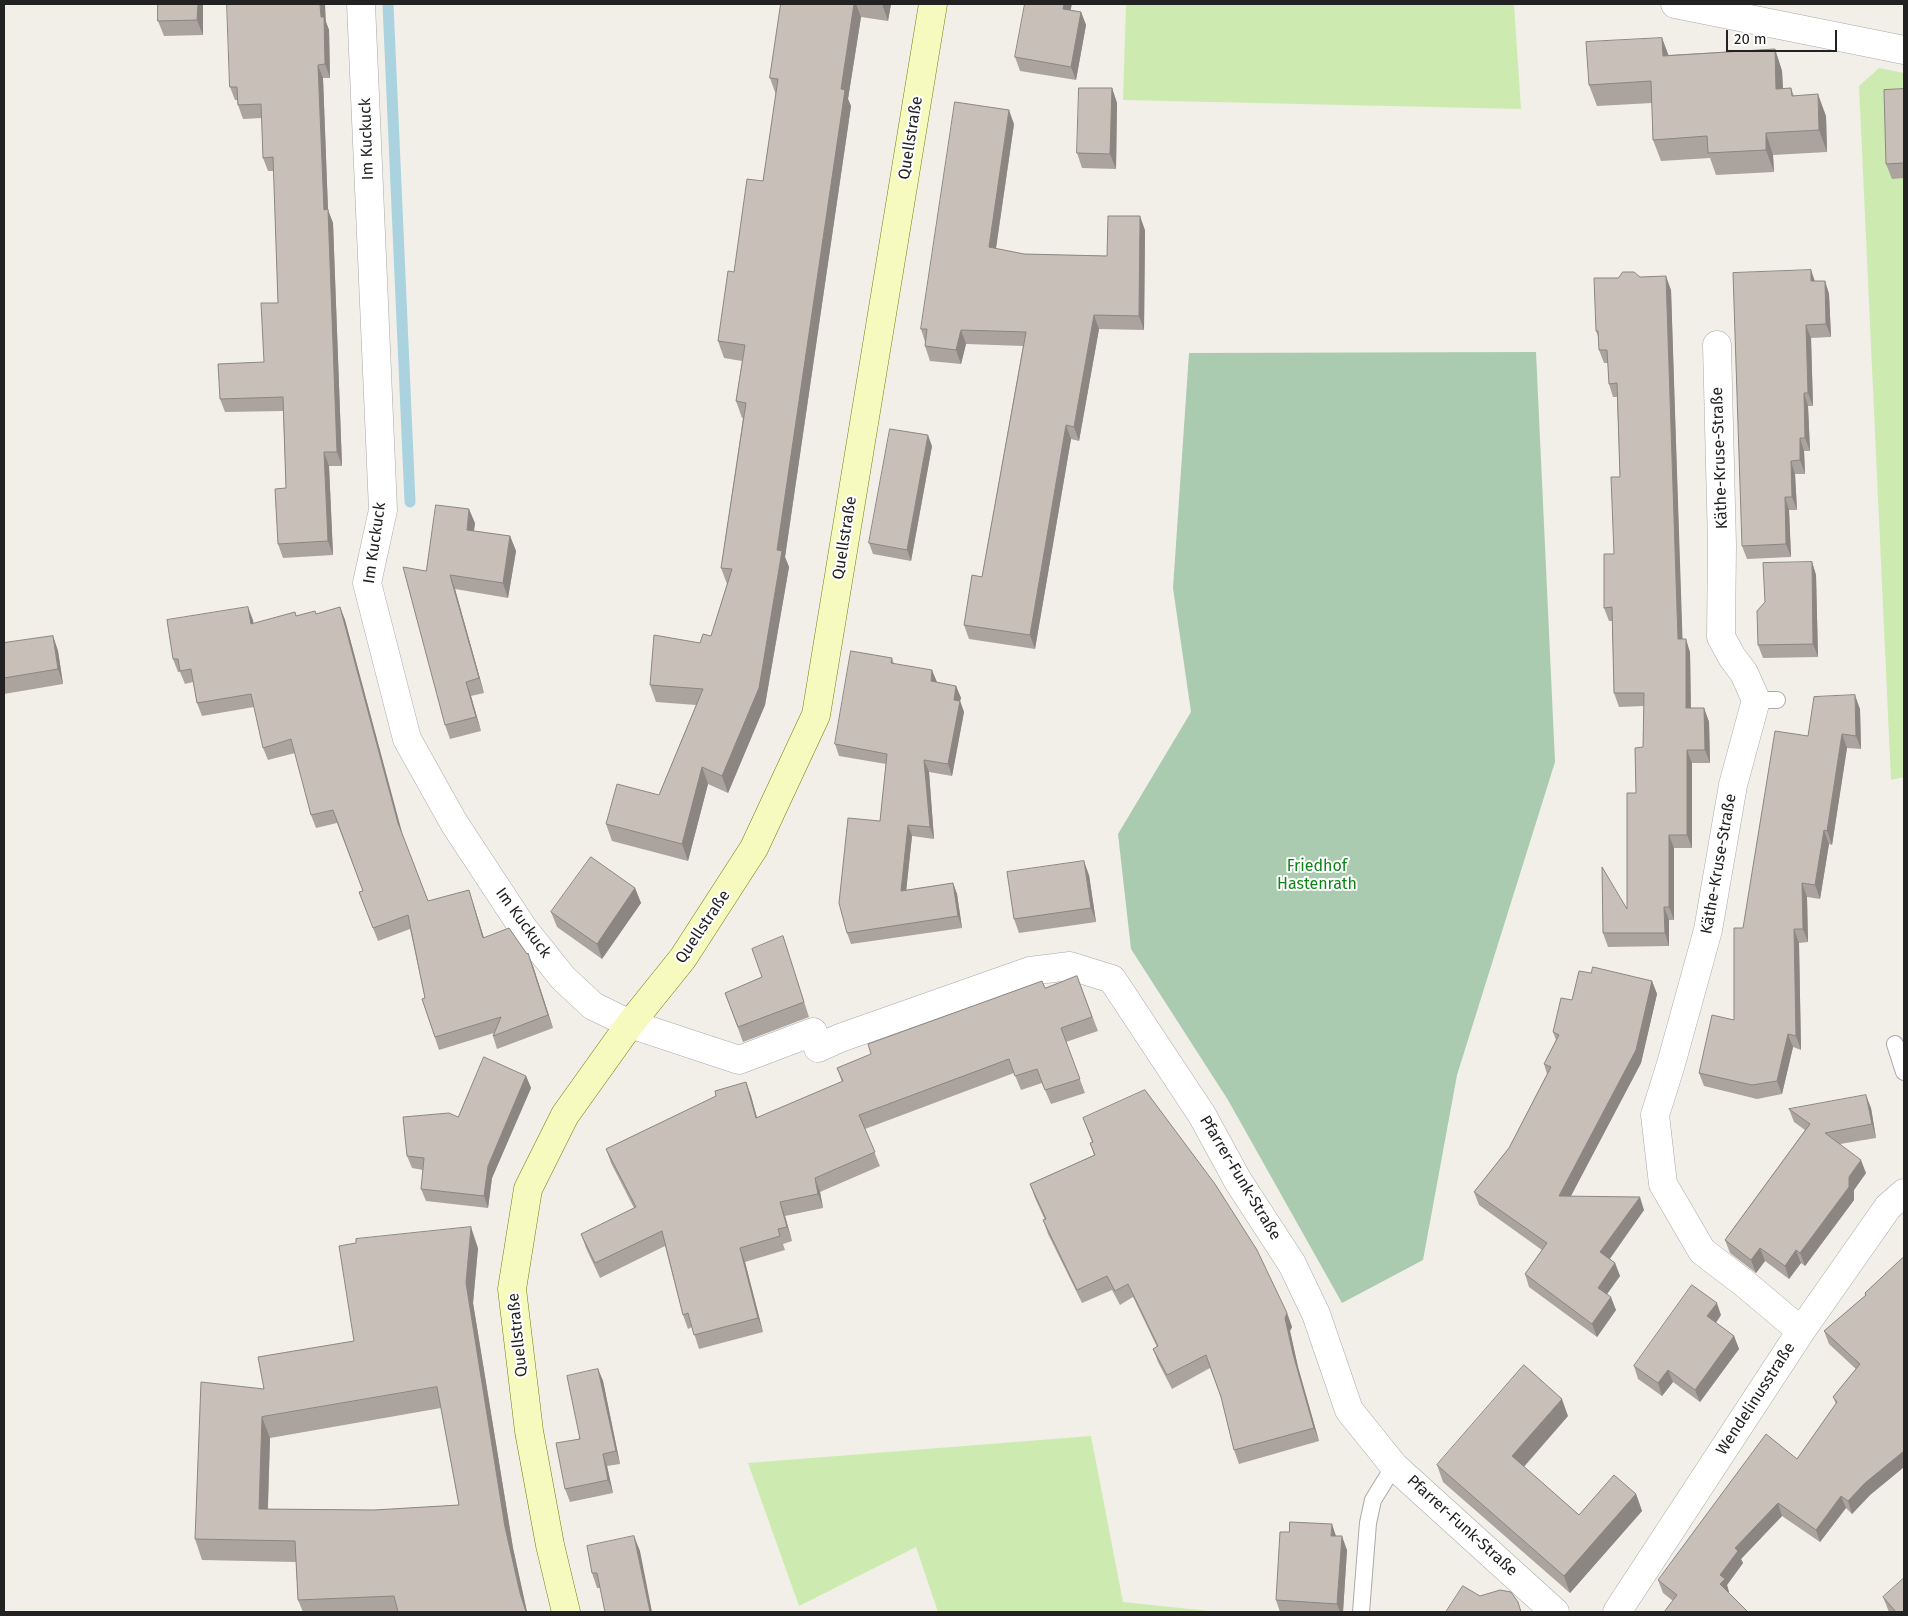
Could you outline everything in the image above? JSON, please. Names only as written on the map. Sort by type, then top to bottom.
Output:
[{"type":"main road","name":"Quellstraße","points":[[566,1612],[550,1545],[529,1431],[512,1289],[528,1189],[565,1115],[630,1024],[683,958],[754,848],[816,715],[933,4]]},
{"type":"street","name":"Im Kuckuck","points":[[361,4],[383,510],[367,583],[407,740],[454,823],[523,928],[563,978],[593,1006],[630,1024]]},
{"type":"street","points":[[1675,4],[1904,50]]},
{"type":"street","name":"Käthe-Kruse-Straße","points":[[1717,345],[1722,545],[1721,637],[1732,657],[1767,700],[1733,784],[1708,930],[1655,1115],[1663,1184],[1702,1251],[1744,1282],[1801,1331]]},
{"type":"street","name":"Pfarrer-Funk-Straße","points":[[630,1024],[739,1060],[813,1032],[818,1048],[848,1035],[1030,971],[1070,966],[1112,979],[1202,1115],[1238,1181],[1292,1264],[1316,1314],[1349,1410],[1394,1466],[1555,1612]]},
{"type":"street","name":"Wendelinusstraße","points":[[1617,1612],[1801,1331],[1888,1207],[1904,1193]]},
{"type":"lane","points":[[1896,1044],[1904,1072]]},
{"type":"lane","points":[[1362,1612],[1368,1523],[1373,1500],[1394,1466]]},
{"type":"green space","points":[[1126,4],[1514,4],[1521,109],[1123,100]]},
{"type":"green space","points":[[1879,68],[1904,73],[1904,777],[1891,780],[1859,86]]},
{"type":"green space","name":"Friedhof Hastenrath","points":[[1536,352],[1555,762],[1457,1075],[1423,1260],[1342,1303],[1228,1100],[1131,949],[1118,834],[1191,712],[1173,588],[1189,353]]},
{"type":"green space","points":[[1091,1436],[1123,1602],[1219,1612],[938,1612],[916,1547],[799,1606],[748,1463]]},
{"type":"building","points":[[158,4],[198,4],[197,20],[158,21]]},
{"type":"building","points":[[227,4],[320,4],[321,17],[324,17],[325,64],[318,65],[324,210],[328,209],[337,452],[324,452],[328,541],[278,544],[275,489],[286,488],[283,397],[220,399],[218,364],[264,362],[261,303],[278,303],[273,157],[263,158],[261,104],[238,105],[237,87],[230,87]]},
{"type":"building","points":[[781,4],[854,4],[841,89],[845,90],[777,550],[782,551],[759,688],[722,776],[702,767],[682,844],[606,824],[617,784],[659,795],[703,689],[650,685],[654,635],[700,643],[703,634],[711,636],[732,569],[721,568],[746,403],[736,401],[745,345],[718,341],[728,271],[734,272],[747,179],[763,181],[778,79],[770,78]]},
{"type":"building","points":[[1025,4],[1064,4],[1063,9],[1081,12],[1071,67],[1015,57]]},
{"type":"building","points":[[1662,38],[1663,56],[1775,49],[1776,89],[1791,88],[1792,96],[1818,94],[1819,130],[1766,133],[1766,150],[1708,153],[1707,136],[1653,140],[1651,81],[1589,85],[1586,42]]},
{"type":"building","points":[[1079,88],[1112,88],[1110,154],[1077,153]]},
{"type":"building","points":[[1904,89],[1904,163],[1886,164],[1884,90]]},
{"type":"building","points":[[955,102],[1009,110],[989,247],[1024,254],[1107,256],[1108,216],[1140,216],[1139,316],[1094,315],[1074,427],[1066,425],[1030,635],[964,625],[972,575],[982,577],[1026,332],[961,330],[956,350],[925,346],[927,329],[921,329]]},
{"type":"building","points":[[1811,270],[1811,281],[1825,281],[1826,324],[1806,325],[1808,393],[1804,393],[1805,438],[1800,438],[1800,460],[1791,461],[1792,497],[1785,497],[1786,544],[1742,546],[1733,273]]},
{"type":"building","points":[[1623,272],[1634,272],[1640,277],[1666,276],[1678,639],[1686,639],[1686,708],[1704,708],[1705,750],[1687,750],[1687,835],[1669,835],[1669,907],[1664,907],[1665,933],[1603,933],[1602,867],[1627,909],[1627,793],[1636,793],[1635,748],[1643,747],[1644,693],[1614,693],[1612,607],[1604,608],[1604,554],[1614,554],[1611,477],[1620,477],[1617,383],[1609,384],[1607,350],[1599,350],[1598,331],[1596,331],[1594,278],[1618,278]]},
{"type":"building","points":[[890,429],[928,435],[907,550],[869,543]]},
{"type":"building","points":[[436,505],[469,509],[467,530],[510,536],[503,583],[450,575],[479,678],[466,682],[476,717],[445,725],[403,567],[426,571]]},
{"type":"building","points":[[1812,562],[1813,644],[1758,645],[1757,611],[1765,602],[1763,563]]},
{"type":"building","points":[[248,607],[251,624],[295,612],[296,616],[315,611],[316,614],[340,607],[398,823],[428,901],[469,890],[483,938],[509,928],[528,953],[548,1015],[493,1036],[501,1017],[435,1037],[422,999],[425,998],[408,915],[373,928],[359,892],[363,891],[333,810],[311,815],[291,739],[263,748],[251,694],[197,703],[191,669],[180,671],[178,659],[173,659],[167,620]]},
{"type":"building","points":[[53,636],[58,669],[4,678],[4,643]]},
{"type":"building","points":[[851,651],[892,658],[891,663],[932,670],[931,681],[956,686],[954,700],[960,701],[948,764],[924,760],[930,827],[908,825],[901,891],[953,883],[958,916],[847,933],[839,903],[848,818],[880,821],[887,754],[835,744]]},
{"type":"building","points":[[1855,695],[1856,736],[1842,734],[1827,831],[1824,830],[1815,885],[1802,883],[1803,929],[1794,929],[1796,1036],[1788,1034],[1777,1081],[1752,1085],[1699,1073],[1712,1015],[1734,1020],[1734,928],[1743,928],[1775,731],[1808,736],[1814,697]]},
{"type":"building","points":[[591,857],[635,888],[597,944],[551,912]]},
{"type":"building","points":[[1084,861],[1091,908],[1014,919],[1007,872]]},
{"type":"building","points":[[783,936],[804,1002],[738,1027],[725,993],[762,977],[752,949]]},
{"type":"building","points":[[1593,967],[1652,981],[1636,1050],[1559,1196],[1640,1197],[1600,1252],[1615,1263],[1598,1288],[1611,1297],[1592,1324],[1525,1274],[1547,1243],[1474,1192],[1509,1148],[1551,1067],[1544,1064],[1559,1035],[1553,1032],[1561,998],[1572,1000],[1579,971],[1591,973]]},
{"type":"building","points":[[1077,976],[1092,1017],[1061,1028],[1080,1079],[1045,1090],[1037,1069],[1015,1076],[1009,1059],[859,1115],[875,1152],[815,1178],[818,1194],[780,1202],[787,1227],[778,1229],[780,1236],[740,1248],[758,1318],[694,1335],[688,1313],[683,1315],[662,1231],[595,1263],[581,1234],[636,1207],[606,1149],[716,1096],[715,1091],[746,1082],[756,1118],[843,1081],[837,1068],[871,1054],[868,1044],[1042,981],[1045,988]]},
{"type":"building","points":[[484,1057],[526,1076],[488,1166],[484,1196],[421,1189],[424,1158],[407,1156],[403,1117],[449,1113],[458,1117]]},
{"type":"building","points":[[1145,1090],[1215,1184],[1257,1250],[1287,1313],[1285,1318],[1293,1354],[1314,1428],[1234,1450],[1221,1397],[1206,1355],[1167,1375],[1153,1349],[1158,1346],[1128,1284],[1115,1291],[1107,1276],[1077,1290],[1043,1220],[1046,1219],[1030,1184],[1095,1155],[1090,1143],[1093,1142],[1083,1118]]},
{"type":"building","points":[[1866,1095],[1872,1124],[1825,1133],[1861,1160],[1849,1177],[1849,1187],[1800,1253],[1796,1250],[1785,1266],[1760,1248],[1751,1260],[1725,1240],[1810,1124],[1789,1109]]},
{"type":"building","points":[[471,1227],[466,1283],[505,1527],[526,1612],[398,1612],[394,1596],[298,1600],[295,1541],[195,1539],[201,1382],[264,1389],[258,1357],[354,1341],[339,1246],[356,1243],[356,1239]],"holes":[[[437,1387],[459,1505],[374,1510],[259,1509],[262,1417]]]},
{"type":"building","points":[[1904,1257],[1904,1451],[1865,1483],[1848,1501],[1841,1496],[1816,1530],[1778,1503],[1735,1548],[1738,1551],[1720,1575],[1725,1579],[1720,1584],[1748,1612],[1664,1612],[1677,1595],[1658,1580],[1766,1434],[1797,1459],[1837,1402],[1833,1397],[1860,1364],[1824,1331],[1866,1295],[1865,1293]]},
{"type":"building","points":[[1692,1285],[1717,1303],[1707,1316],[1734,1336],[1695,1390],[1668,1370],[1658,1383],[1634,1366]]},
{"type":"building","points":[[1524,1365],[1562,1399],[1512,1456],[1579,1515],[1614,1475],[1636,1494],[1564,1576],[1437,1465]]},
{"type":"building","points":[[598,1369],[616,1451],[603,1454],[608,1480],[565,1489],[556,1443],[580,1439],[567,1376]]},
{"type":"building","points":[[1290,1522],[1332,1524],[1331,1536],[1342,1536],[1337,1604],[1276,1600],[1280,1532],[1289,1532]]},
{"type":"building","points":[[634,1536],[650,1612],[605,1612],[597,1573],[592,1573],[587,1546]]},
{"type":"building","points":[[1904,1578],[1904,1612],[1896,1612],[1883,1597]]},
{"type":"building","points":[[1463,1586],[1480,1596],[1500,1590],[1511,1592],[1518,1602],[1521,1612],[1446,1612]]},
{"type":"waterway","points":[[388,4],[410,502]]}]
